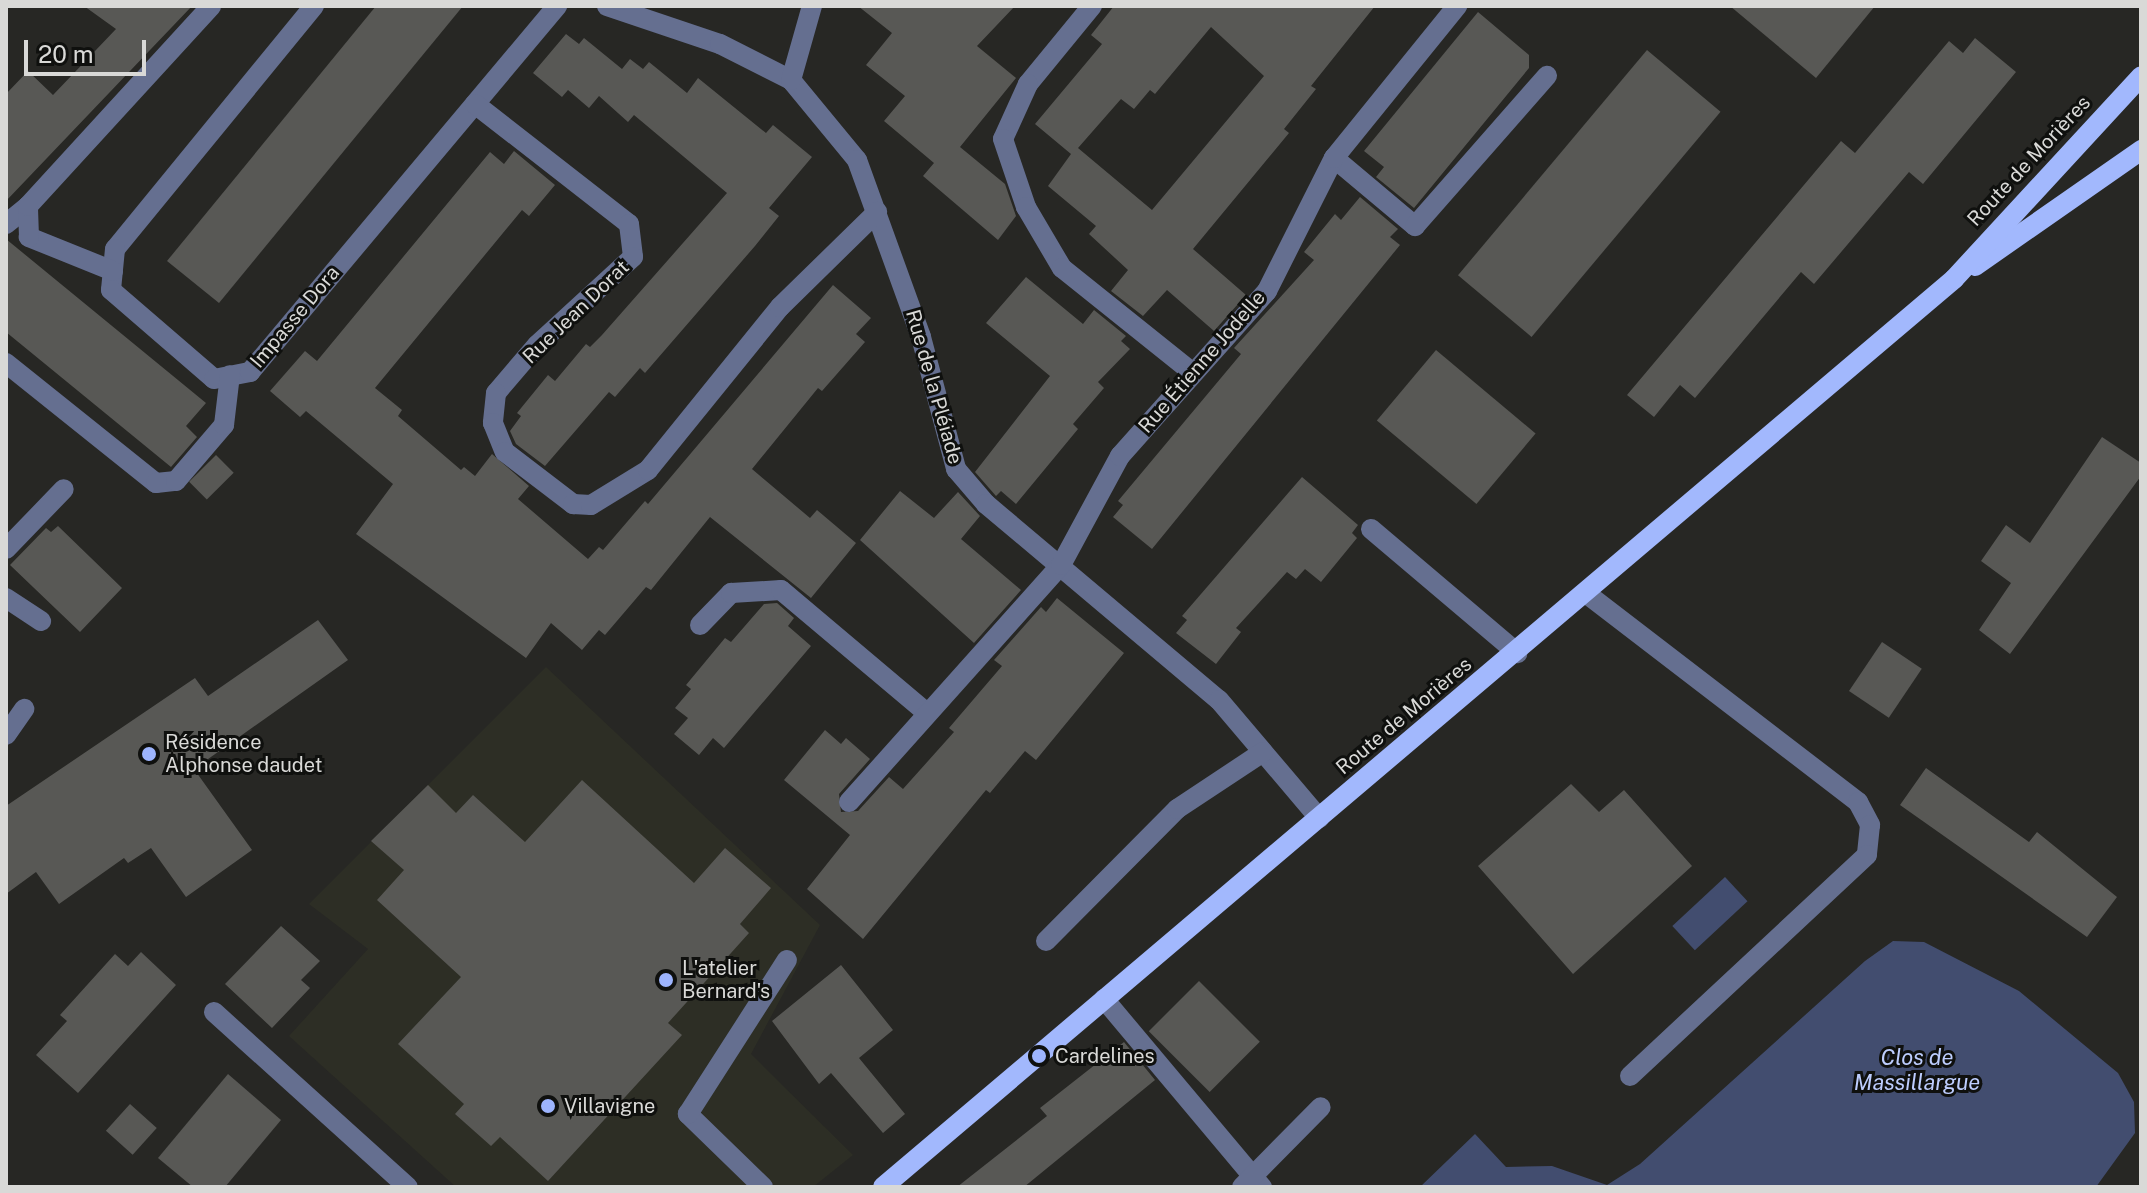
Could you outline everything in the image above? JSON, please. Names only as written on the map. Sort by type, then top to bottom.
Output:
[{"type":"main road","name":"Route de Morières","points":[[883,1187],[1587,594],[1954,279],[2141,76]]},
{"type":"main road","name":"Route de Morières","points":[[1954,279],[2046,221],[2141,150]]},
{"type":"street","points":[[6,224],[28,206],[211,6]]},
{"type":"street","points":[[28,206],[29,237],[113,271],[115,249],[314,6]]},
{"type":"street","name":"Impasse Dora","points":[[113,271],[111,290],[214,379],[250,372],[557,6]]},
{"type":"street","name":"Rue de la Pléiade","points":[[607,6],[720,44],[791,80],[857,160],[921,337],[956,469],[986,504],[1219,700],[1319,818]]},
{"type":"street","points":[[791,80],[812,6]]},
{"type":"street","points":[[1092,6],[1028,84],[1003,139],[1026,207],[1062,268],[1193,373]]},
{"type":"street","name":"Rue Étienne Jodelle","points":[[849,802],[1061,565],[1120,456],[1267,291],[1334,158],[1457,6]]},
{"type":"street","points":[[1334,158],[1415,226],[1547,76]]},
{"type":"street","name":"Rue Jean Dorat","points":[[475,104],[629,224],[633,257],[537,345],[496,393],[493,423],[505,452],[573,504],[591,505],[648,470],[780,307],[877,212]]},
{"type":"street","points":[[6,363],[156,483],[176,481],[224,425],[230,375]]},
{"type":"street","points":[[6,549],[64,489]]},
{"type":"street","points":[[1371,529],[1517,653]]},
{"type":"street","points":[[700,625],[731,593],[781,590],[927,713]]},
{"type":"street","points":[[1587,594],[1858,802],[1870,825],[1867,855],[1630,1076]]},
{"type":"street","points":[[6,598],[41,621]]},
{"type":"street","points":[[6,735],[24,709]]},
{"type":"street","points":[[1046,941],[1177,809],[1263,752]]},
{"type":"street","points":[[763,1187],[688,1114],[787,960]]},
{"type":"street","points":[[1104,999],[1252,1184],[1321,1107]]},
{"type":"street","points":[[214,1012],[408,1187]]},
{"type":"shaded area","points":[[546,667],[820,925],[751,1054],[853,1155],[813,1187],[456,1187],[289,1036],[368,949],[309,904]]},
{"type":"water","points":[[1725,877],[1748,901],[1695,950],[1672,926]]},
{"type":"water","name":"Clos de Massillargue","points":[[1893,941],[1924,942],[2019,991],[2118,1073],[2134,1102],[2135,1133],[2096,1187],[1420,1187],[1475,1134],[1506,1167],[1552,1166],[1607,1185],[1640,1164],[1865,961]]},
{"type":"building","points":[[84,6],[192,6],[6,201],[6,94],[28,71],[53,95],[116,29]]},
{"type":"building","points":[[376,6],[463,6],[219,303],[167,261]]},
{"type":"building","points":[[858,6],[1015,6],[977,46],[1016,78],[960,147],[1005,184],[1016,216],[998,240],[923,176],[934,163],[884,121],[905,96],[866,65],[892,33]]},
{"type":"building","points":[[1114,6],[1375,6],[1311,86],[1316,89],[1284,129],[1289,133],[1193,249],[1246,295],[1214,331],[1167,290],[1143,316],[1111,291],[1128,270],[1089,234],[1096,226],[1048,186],[1071,154],[1035,124],[1102,44],[1091,35]],"holes":[[[1211,27],[1264,76],[1152,210],[1078,148],[1121,99],[1134,109],[1150,90],[1155,94]]]},
{"type":"building","points":[[1730,6],[1875,6],[1816,78]]},
{"type":"building","points":[[1478,12],[1529,55],[1529,68],[1414,208],[1376,177],[1384,167],[1364,151]]},
{"type":"building","points":[[566,34],[579,44],[584,38],[622,69],[630,59],[643,69],[649,62],[687,93],[698,78],[766,133],[773,125],[812,157],[769,208],[779,216],[755,246],[645,373],[640,368],[615,397],[609,392],[545,466],[516,444],[510,431],[521,416],[517,413],[548,375],[555,381],[586,344],[590,347],[602,335],[727,193],[634,115],[628,122],[599,96],[589,108],[568,90],[562,97],[533,73]]},
{"type":"building","points":[[1975,38],[2016,72],[1923,184],[1909,172],[1814,284],[1801,272],[1695,398],[1680,385],[1654,417],[1627,395],[1841,141],[1855,153],[1949,41],[1963,53]]},
{"type":"building","points":[[1647,50],[1721,112],[1532,337],[1458,275]]},
{"type":"building","points":[[514,151],[555,185],[529,216],[522,210],[375,388],[402,410],[398,416],[461,470],[464,467],[475,476],[492,454],[529,486],[518,499],[588,559],[599,547],[603,550],[645,501],[648,504],[833,285],[871,318],[856,334],[865,342],[822,391],[818,388],[752,469],[810,518],[817,510],[856,543],[811,598],[710,517],[651,590],[646,587],[605,635],[599,630],[582,650],[551,623],[526,658],[356,534],[393,484],[306,411],[300,417],[270,391],[305,351],[317,361],[490,152],[504,164]]},
{"type":"building","points":[[1360,197],[1398,229],[1390,237],[1400,245],[1152,549],[1113,517],[1123,505],[1118,501],[1241,354],[1234,348],[1314,260],[1304,252],[1335,214],[1341,220]]},
{"type":"building","points":[[6,239],[206,403],[186,426],[197,437],[171,467],[6,332]]},
{"type":"building","points":[[1026,277],[1083,324],[1094,310],[1126,336],[1121,341],[1130,349],[1098,382],[1104,388],[1073,424],[1078,429],[1016,504],[1001,491],[996,496],[975,472],[1050,376],[986,323]]},
{"type":"building","points":[[1436,350],[1536,434],[1476,504],[1377,420]]},
{"type":"building","points":[[2102,437],[2141,463],[2141,476],[2010,654],[1979,630],[2011,583],[1981,561],[2006,525],[2030,543]]},
{"type":"building","points":[[216,455],[234,473],[207,500],[189,482]]},
{"type":"building","points":[[1302,477],[1358,525],[1352,533],[1357,538],[1321,582],[1305,569],[1296,579],[1287,572],[1236,628],[1241,632],[1216,664],[1176,633],[1187,620],[1182,616]]},
{"type":"building","points":[[900,491],[934,518],[958,492],[980,516],[961,539],[1021,590],[974,643],[860,540]]},
{"type":"building","points":[[58,526],[122,588],[80,632],[10,565],[46,528],[51,532]]},
{"type":"building","points":[[1057,598],[1124,653],[1036,760],[1025,751],[990,793],[986,790],[863,939],[807,889],[850,835],[784,780],[825,730],[841,744],[846,738],[870,759],[839,794],[841,812],[858,811],[889,777],[903,789],[954,732],[949,728],[1002,666],[994,660],[1041,607],[1046,612]]},
{"type":"building","points":[[777,603],[794,618],[788,626],[811,646],[724,748],[713,738],[699,755],[674,734],[688,718],[675,708],[691,689],[686,685],[725,638],[731,642],[764,604]]},
{"type":"building","name":"Résidence Alphonse daudet","points":[[318,620],[348,660],[194,769],[252,850],[186,897],[151,848],[128,863],[124,858],[59,904],[36,872],[6,894],[6,806],[195,678],[208,696]]},
{"type":"building","points":[[1882,642],[1922,669],[1889,718],[1849,691]]},
{"type":"building","points":[[1926,768],[2029,842],[2037,832],[2117,897],[2087,937],[1900,805]]},
{"type":"building","points":[[582,780],[694,883],[725,848],[771,888],[740,924],[749,933],[668,1023],[682,1035],[548,1181],[500,1137],[491,1146],[455,1114],[464,1104],[398,1044],[461,977],[377,900],[404,870],[371,841],[428,785],[456,813],[473,795],[525,842]]},
{"type":"building","points":[[1571,784],[1599,812],[1624,790],[1692,866],[1573,974],[1478,866]]},
{"type":"building","points":[[281,926],[320,961],[301,980],[310,988],[272,1028],[225,984]]},
{"type":"building","points":[[141,952],[176,985],[78,1093],[36,1055],[67,1021],[60,1015],[115,954],[128,966]]},
{"type":"building","points":[[841,965],[893,1030],[859,1058],[905,1114],[883,1133],[831,1073],[819,1084],[772,1021]]},
{"type":"building","points":[[1199,981],[1260,1042],[1210,1092],[1149,1031]]},
{"type":"building","points":[[1124,1042],[1155,1080],[1024,1187],[957,1187],[1047,1116],[1040,1108]]},
{"type":"building","points":[[228,1074],[281,1120],[225,1187],[193,1187],[158,1158]]},
{"type":"building","points":[[130,1104],[157,1128],[133,1155],[106,1131]]},
{"type":"place","name":"Résidence Alphonse daudet","points":[[149,754]]},
{"type":"place","name":"L'atelier Bernard's","points":[[666,980]]},
{"type":"place","name":"Cardelines","points":[[1039,1056]]},
{"type":"place","name":"Villavigne","points":[[548,1106]]}]
